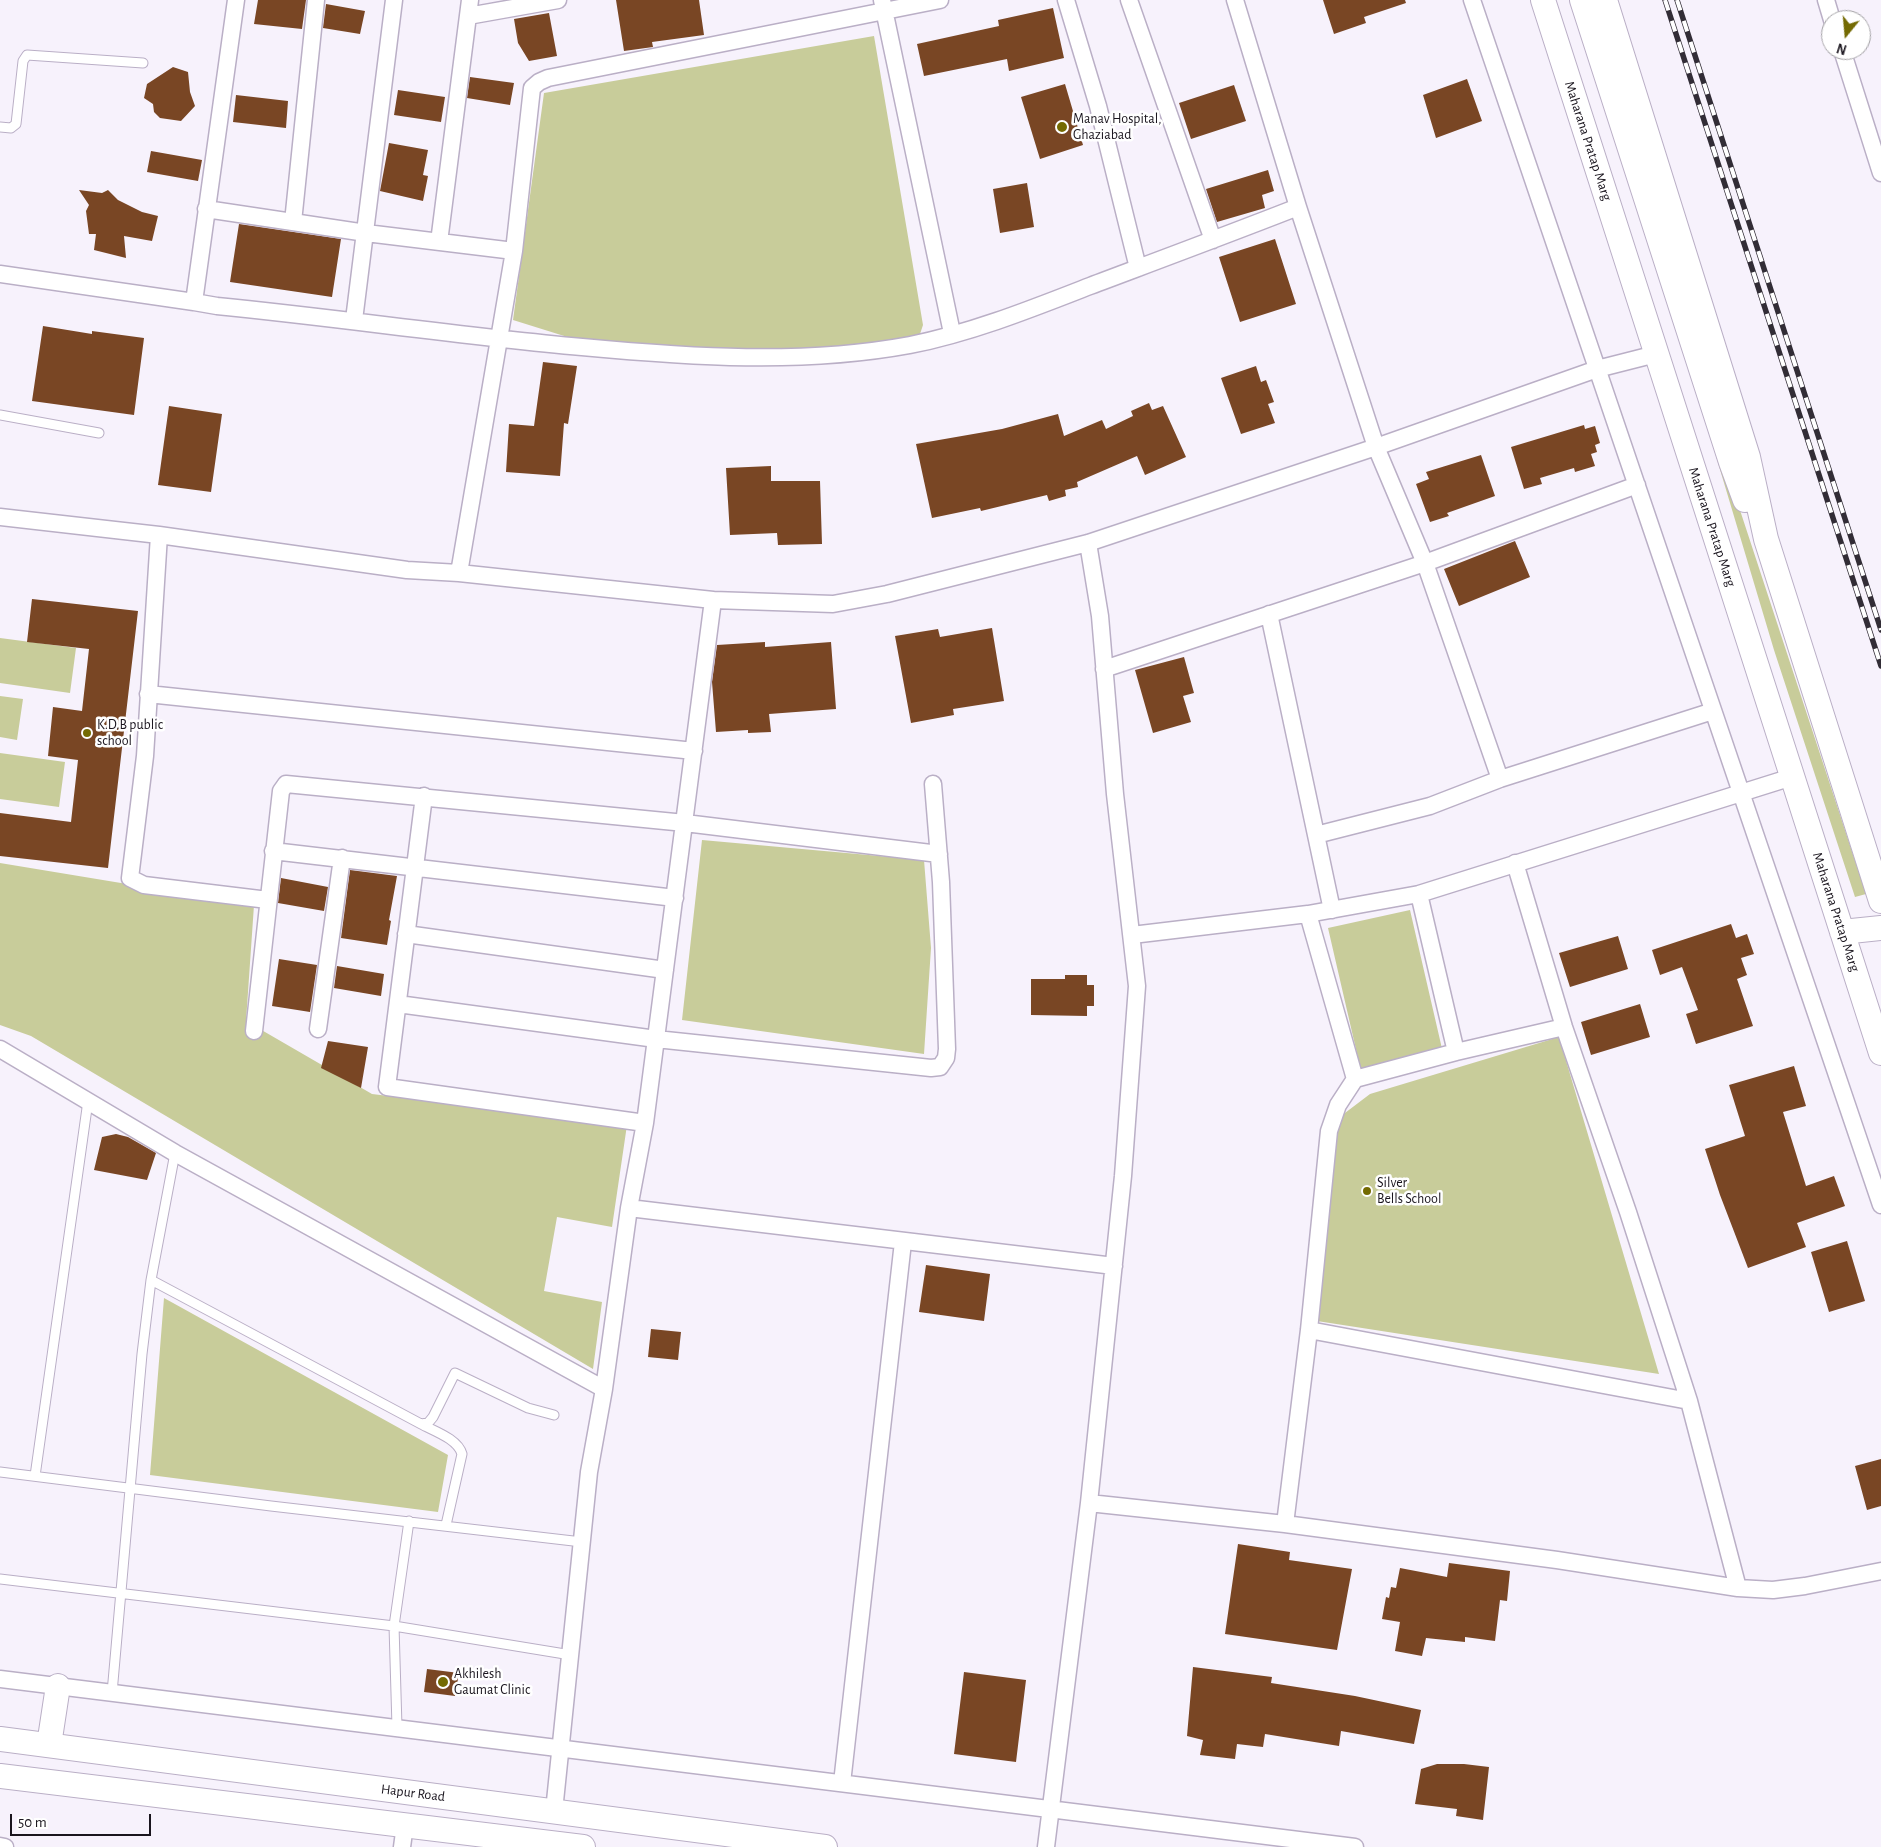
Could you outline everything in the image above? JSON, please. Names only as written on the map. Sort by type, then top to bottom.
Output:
[{"type":"main road","name":"Maharana Pratap Marg","points":[[1544,0],[1881,1053]]},
{"type":"main road","points":[[1582,0],[1731,462],[1787,604]]},
{"type":"main road","points":[[1605,0],[1748,457],[1766,539],[1881,901]]},
{"type":"main road","points":[[1842,932],[1881,928]]},
{"type":"main road","points":[[49,1745],[58,1686]]},
{"type":"main road","name":"Hapur Road","points":[[0,1739],[825,1847]]},
{"type":"main road","points":[[0,1776],[404,1836],[583,1847]]},
{"type":"street","points":[[194,302],[236,0]]},
{"type":"street","points":[[293,222],[316,0]]},
{"type":"street","points":[[354,320],[394,0]]},
{"type":"street","points":[[439,242],[469,8],[558,0]]},
{"type":"street","points":[[459,573],[514,251],[532,88],[548,78],[883,6],[940,0]]},
{"type":"street","points":[[1066,0],[1098,106],[1138,268]]},
{"type":"street","points":[[1129,0],[1213,240]]},
{"type":"street","points":[[1235,0],[1298,207],[1376,448],[1425,563],[1500,779]]},
{"type":"street","points":[[1472,0],[1881,1205]]},
{"type":"street","points":[[883,6],[952,333]]},
{"type":"street","points":[[1846,60],[1877,144],[1881,173]]},
{"type":"street","points":[[0,274],[216,306],[354,320],[499,339],[664,354],[751,358],[855,352],[911,345],[1009,317],[1298,207]]},
{"type":"street","points":[[206,209],[366,233],[514,251]]},
{"type":"street","points":[[0,517],[159,534],[407,570],[459,573],[712,600],[833,604],[887,594],[1088,543],[1376,448],[1597,369],[1656,354]]},
{"type":"street","points":[[1104,669],[1425,563],[1637,485]]},
{"type":"street","points":[[159,534],[145,756],[130,878],[144,885],[268,900]]},
{"type":"street","points":[[1046,1847],[1089,1503],[1123,1176],[1137,986],[1115,794],[1100,616],[1088,543]]},
{"type":"street","points":[[554,1811],[588,1472],[604,1389],[629,1208],[645,1123],[712,600]]},
{"type":"street","points":[[1269,614],[1332,910]]},
{"type":"street","points":[[148,694],[694,751]]},
{"type":"street","points":[[1316,835],[1430,806],[1500,779],[1713,711]]},
{"type":"street","points":[[1132,935],[1308,914],[1419,894],[1741,795],[1792,777]]},
{"type":"street","points":[[254,1031],[273,851],[281,790],[286,784],[424,796],[939,854]]},
{"type":"street","points":[[398,1004],[656,1038],[931,1068],[940,1067],[946,1058],[948,1049],[939,854],[933,784]]},
{"type":"street","points":[[424,796],[387,1088],[645,1123]]},
{"type":"street","points":[[273,851],[415,866],[675,898]]},
{"type":"street","points":[[318,1029],[342,858]]},
{"type":"street","points":[[1515,864],[1564,1026],[1628,1212],[1689,1401],[1738,1588]]},
{"type":"street","points":[[1419,894],[1456,1052]]},
{"type":"street","points":[[1308,914],[1355,1079]]},
{"type":"street","points":[[406,934],[665,970]]},
{"type":"street","points":[[1285,1524],[1309,1330],[1329,1131],[1338,1105],[1355,1079],[1564,1026]]},
{"type":"street","points":[[0,1049],[175,1153],[604,1389]]},
{"type":"street","points":[[629,1208],[1114,1266]]},
{"type":"street","points":[[842,1783],[903,1242]]},
{"type":"street","points":[[1309,1330],[1689,1401]]},
{"type":"street","points":[[1089,1503],[1285,1524],[1557,1560],[1738,1588],[1773,1590],[1805,1586],[1881,1571]]},
{"type":"street","points":[[0,1679],[1355,1847]]},
{"type":"street","points":[[0,1846],[5,1847]]},
{"type":"lane","points":[[0,127],[11,128],[16,124],[23,61],[27,55],[143,63]]},
{"type":"lane","points":[[0,415],[99,433]]},
{"type":"lane","points":[[35,1476],[88,1101]]},
{"type":"lane","points":[[112,1693],[132,1489],[142,1354],[152,1280],[175,1153]]},
{"type":"lane","points":[[152,1280],[421,1424],[460,1447],[462,1454],[446,1525]]},
{"type":"lane","points":[[421,1424],[428,1423],[433,1417],[455,1374],[528,1408],[554,1415]]},
{"type":"lane","points":[[0,1472],[582,1542]]},
{"type":"lane","points":[[397,1727],[394,1626],[409,1521]]},
{"type":"lane","points":[[0,1579],[122,1592],[394,1626],[571,1655]]},
{"type":"green space","points":[[874,36],[923,325],[920,334],[855,352],[751,358],[577,340],[513,320],[544,93]]},
{"type":"green space","points":[[1698,396],[1737,501],[1866,894],[1855,897],[1774,650]]},
{"type":"green space","points":[[0,638],[76,648],[70,693],[0,683]]},
{"type":"green space","points":[[0,696],[23,699],[17,740],[0,737]]},
{"type":"green space","points":[[0,753],[65,762],[59,807],[0,799]]},
{"type":"green space","points":[[702,840],[924,860],[931,948],[924,1054],[682,1020]]},
{"type":"green space","points":[[0,863],[254,905],[246,1021],[372,1094],[627,1125],[612,1227],[557,1217],[544,1291],[602,1302],[593,1369],[31,1036],[0,1025]]},
{"type":"green space","points":[[1410,910],[1443,1053],[1361,1071],[1328,928]]},
{"type":"green space","points":[[1559,1037],[1659,1374],[1317,1321],[1337,1119],[1370,1094]]},
{"type":"green space","points":[[164,1298],[448,1455],[438,1512],[150,1475]]},
{"type":"building","points":[[258,0],[306,0],[302,29],[254,24]]},
{"type":"building","points":[[616,0],[699,0],[704,35],[652,42],[653,47],[624,51]]},
{"type":"building","points":[[1323,0],[1405,0],[1406,3],[1364,17],[1366,23],[1334,34]]},
{"type":"building","points":[[326,4],[365,11],[360,34],[323,28]]},
{"type":"building","points":[[1053,8],[1064,58],[1009,71],[1007,59],[924,76],[917,44],[999,26],[998,20]]},
{"type":"building","points":[[549,13],[557,56],[529,61],[518,43],[514,19]]},
{"type":"building","points":[[173,67],[188,72],[190,92],[195,106],[181,121],[160,118],[154,112],[153,104],[144,98],[147,84]]},
{"type":"building","points":[[470,77],[514,83],[510,105],[467,98]]},
{"type":"building","points":[[1467,79],[1482,121],[1436,138],[1423,95]]},
{"type":"building","points":[[1065,84],[1083,145],[1040,159],[1021,97]]},
{"type":"building","points":[[1234,85],[1246,121],[1191,139],[1179,103]]},
{"type":"building","points":[[398,90],[445,97],[441,122],[394,115]]},
{"type":"building","points":[[236,95],[288,101],[286,128],[233,122]]},
{"type":"building","points":[[389,143],[428,150],[423,175],[428,176],[423,201],[380,191]]},
{"type":"building","points":[[151,151],[202,160],[198,181],[147,172]]},
{"type":"building","points":[[1268,170],[1274,191],[1262,195],[1265,208],[1217,222],[1206,189]]},
{"type":"building","points":[[1027,183],[1034,227],[1000,233],[993,189]]},
{"type":"building","points":[[79,190],[102,193],[108,190],[118,200],[142,212],[158,216],[152,241],[124,236],[126,258],[94,250],[96,234],[89,234],[86,211],[89,205]]},
{"type":"building","points":[[239,224],[341,239],[332,297],[230,282]]},
{"type":"building","points":[[1275,239],[1296,304],[1240,322],[1219,257]]},
{"type":"building","points":[[43,326],[92,334],[92,331],[144,338],[134,415],[32,401]]},
{"type":"building","points":[[543,362],[577,366],[568,424],[564,423],[560,476],[506,472],[509,424],[534,426]]},
{"type":"building","points":[[1256,366],[1261,382],[1266,380],[1274,402],[1268,404],[1275,423],[1241,434],[1221,378]]},
{"type":"building","points":[[1149,403],[1152,410],[1163,406],[1186,457],[1145,475],[1137,456],[1077,482],[1078,487],[1065,490],[1066,496],[1049,501],[1047,495],[981,511],[980,508],[932,518],[916,444],[1002,429],[1058,414],[1064,436],[1102,420],[1106,429],[1133,416],[1131,411]]},
{"type":"building","points":[[169,406],[222,414],[211,492],[158,485]]},
{"type":"building","points":[[1584,425],[1585,429],[1595,426],[1600,443],[1595,445],[1597,452],[1591,454],[1595,466],[1575,472],[1574,468],[1540,478],[1542,484],[1524,489],[1511,447]]},
{"type":"building","points":[[1481,455],[1495,496],[1447,513],[1449,516],[1430,522],[1416,484],[1429,479],[1426,472]]},
{"type":"building","points":[[771,466],[771,481],[820,481],[822,544],[778,545],[777,533],[730,535],[726,468]]},
{"type":"building","points":[[1515,541],[1530,577],[1459,606],[1444,569]]},
{"type":"building","name":"K.D.B public school","points":[[32,599],[138,611],[108,868],[0,856],[0,813],[71,822],[78,760],[48,756],[53,707],[82,711],[89,649],[27,642]]},
{"type":"building","points":[[992,628],[1004,701],[953,709],[954,715],[911,723],[895,636],[938,629],[940,637]]},
{"type":"building","points":[[765,642],[765,647],[831,642],[836,709],[769,714],[771,732],[748,733],[748,730],[716,732],[712,682],[717,645]]},
{"type":"building","points":[[1184,657],[1194,693],[1183,696],[1191,722],[1153,733],[1135,670]]},
{"type":"building","points":[[350,870],[397,876],[389,920],[391,921],[387,945],[341,938]]},
{"type":"building","points":[[281,878],[328,887],[324,911],[278,903]]},
{"type":"building","points":[[1731,924],[1736,938],[1747,934],[1754,954],[1741,958],[1747,975],[1737,979],[1753,1026],[1696,1044],[1686,1014],[1698,1010],[1682,967],[1660,975],[1652,950]]},
{"type":"building","points":[[1618,936],[1628,969],[1570,987],[1559,953]]},
{"type":"building","points":[[279,959],[317,965],[310,1012],[272,1006]]},
{"type":"building","points":[[337,966],[384,974],[381,996],[334,988]]},
{"type":"building","points":[[1065,975],[1087,975],[1087,985],[1094,985],[1094,1006],[1087,1006],[1087,1016],[1031,1015],[1031,979],[1065,979]]},
{"type":"building","points":[[1640,1004],[1650,1037],[1591,1055],[1581,1022]]},
{"type":"building","points":[[328,1041],[368,1047],[361,1088],[321,1068]]},
{"type":"building","points":[[1794,1066],[1806,1106],[1783,1112],[1806,1186],[1834,1176],[1845,1206],[1797,1223],[1806,1247],[1748,1268],[1720,1195],[1705,1149],[1745,1136],[1729,1085]]},
{"type":"building","points":[[116,1134],[128,1137],[156,1153],[147,1180],[94,1170],[102,1137]]},
{"type":"building","points":[[1847,1241],[1865,1301],[1829,1312],[1811,1252]]},
{"type":"building","points":[[926,1265],[990,1274],[984,1321],[919,1312]]},
{"type":"building","points":[[651,1329],[681,1332],[678,1360],[648,1357]]},
{"type":"building","points":[[1881,1459],[1881,1506],[1867,1510],[1855,1466]]},
{"type":"building","points":[[1238,1544],[1290,1552],[1289,1560],[1352,1569],[1337,1650],[1225,1634]]},
{"type":"building","points":[[1449,1563],[1510,1571],[1507,1601],[1500,1600],[1495,1641],[1465,1637],[1465,1642],[1426,1638],[1422,1656],[1395,1651],[1400,1622],[1382,1619],[1386,1597],[1389,1598],[1391,1587],[1396,1588],[1400,1568],[1447,1577]]},
{"type":"building","points":[[1193,1667],[1272,1677],[1271,1683],[1355,1696],[1421,1710],[1414,1744],[1341,1731],[1339,1746],[1265,1734],[1263,1747],[1237,1744],[1235,1759],[1200,1755],[1203,1740],[1187,1736]]},
{"type":"building","points":[[427,1669],[459,1673],[455,1696],[424,1692]]},
{"type":"building","points":[[964,1672],[1026,1680],[1016,1762],[954,1754]]},
{"type":"building","points":[[1437,1764],[1464,1764],[1489,1767],[1483,1820],[1456,1816],[1457,1809],[1415,1804],[1421,1769]]},
{"type":"railway","points":[[1665,0],[1881,666]]},
{"type":"railway","points":[[1677,0],[1881,630]]},
{"type":"place","name":"Manav Hospital, Ghaziabad","points":[[1062,127]]},
{"type":"place","name":"K.D.B public school","points":[[87,733]]},
{"type":"place","name":"Silver Bells School","points":[[1367,1191]]},
{"type":"place","name":"Akhilesh Gaumat Clinic","points":[[443,1682]]}]
